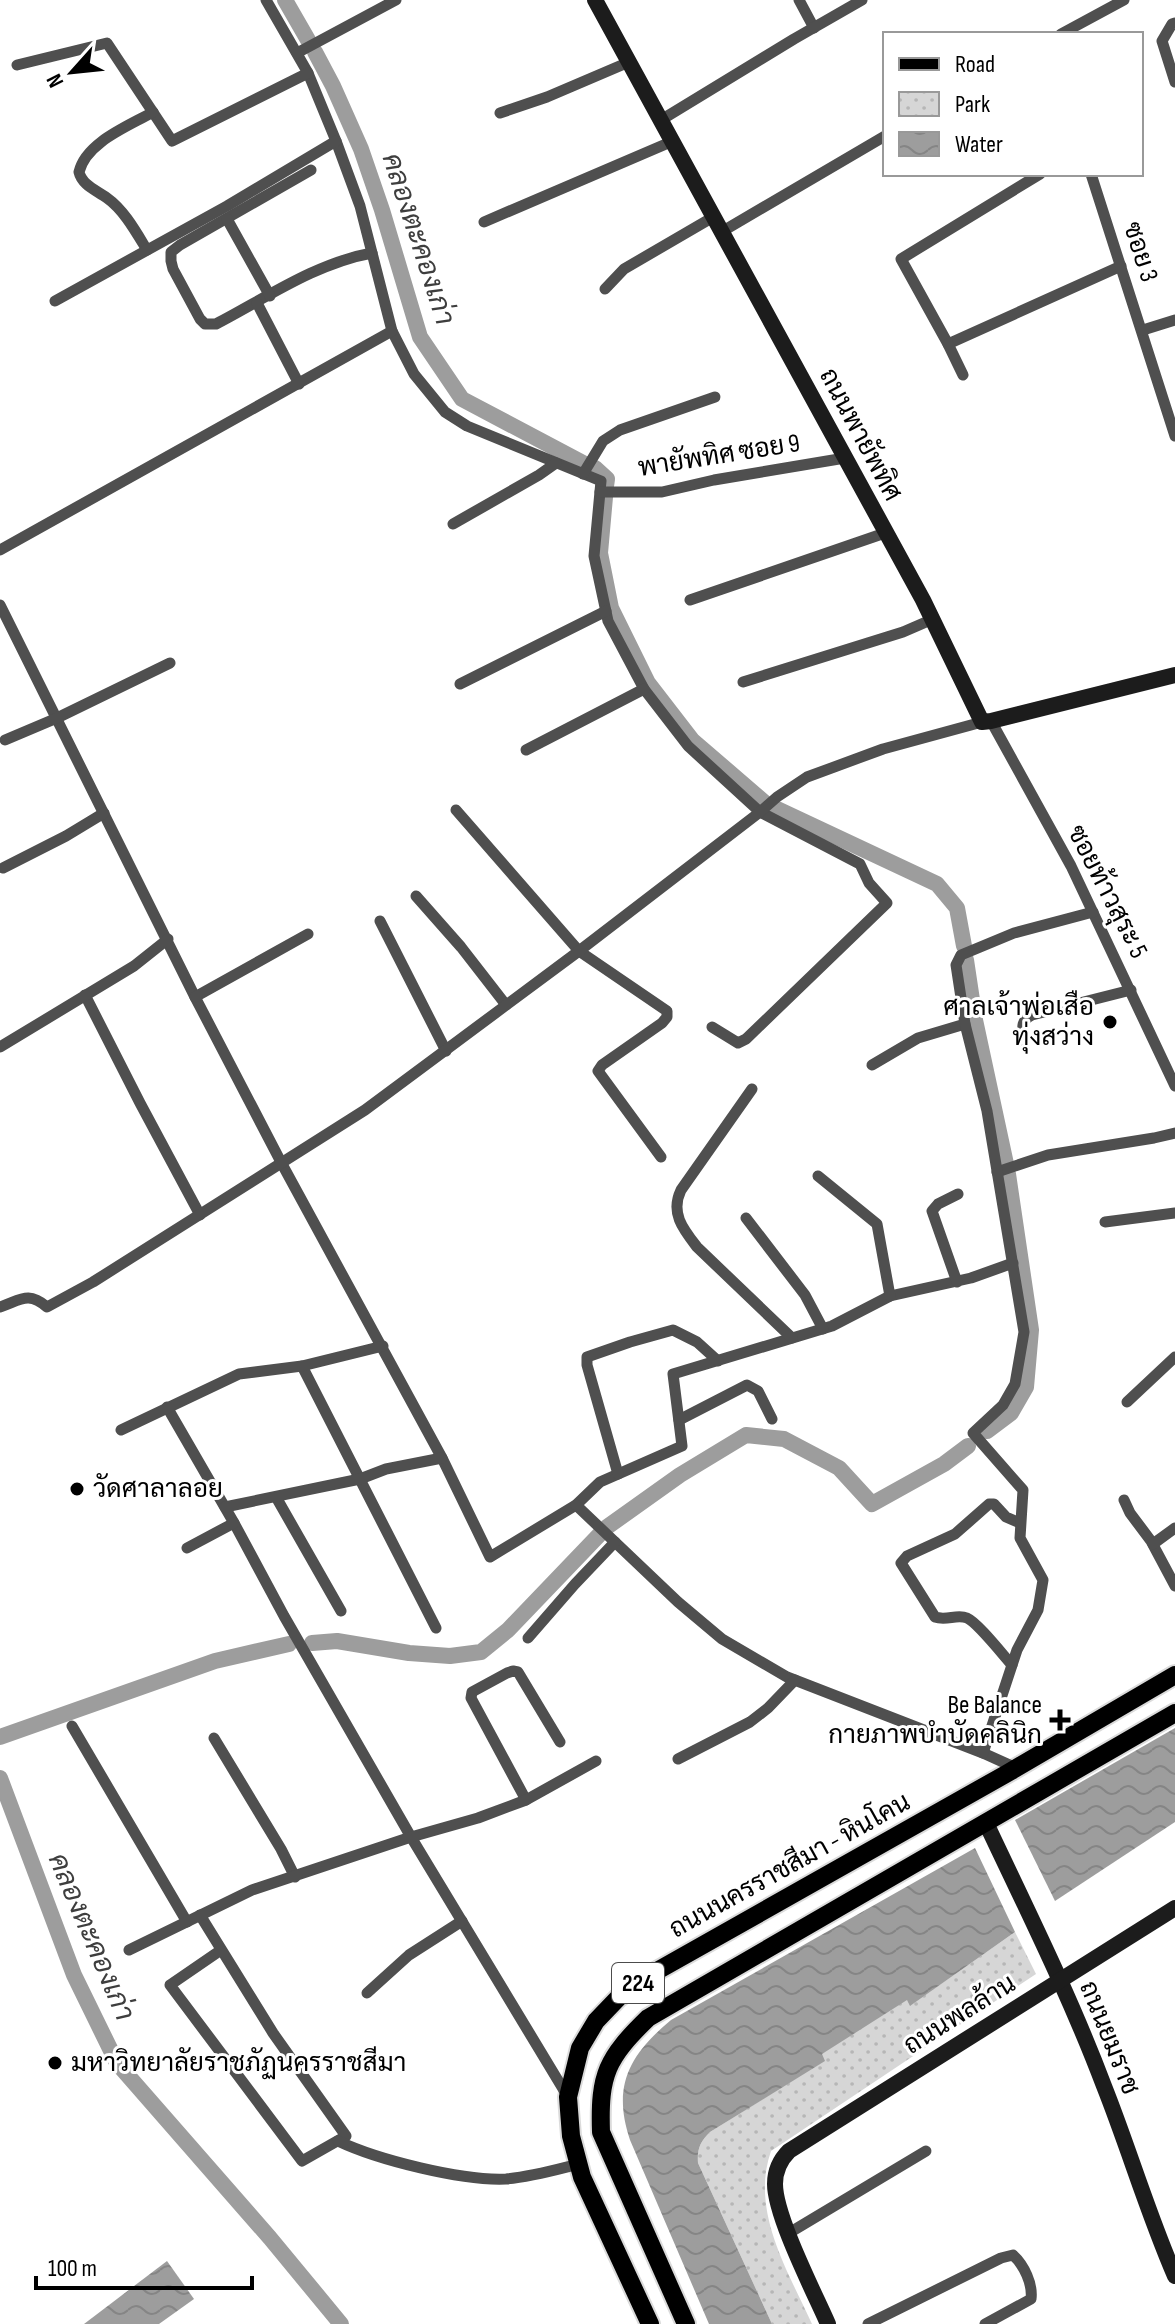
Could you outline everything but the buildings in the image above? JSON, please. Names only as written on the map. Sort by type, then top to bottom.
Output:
[{"type":"main road","name":"ถนนนครราชสีมา - หินโคน","points":[[650,2324],[582,2177],[571,2136],[568,2097],[580,2048],[596,2021],[619,1997],[648,1976],[1175,1675]]},
{"type":"main road","points":[[686,2324],[601,2132],[600,2099],[605,2074],[621,2045],[648,2018],[1175,1713]]},
{"type":"main road","points":[[971,1794],[986,1823]]},
{"type":"street","name":"พายัพทิศ ซอย 9","points":[[266,0],[308,73],[336,141],[360,206],[392,331],[414,374],[445,412],[467,426],[583,474],[600,487],[662,492],[845,458]]},
{"type":"street","points":[[297,53],[396,0]]},
{"type":"street","name":"ถนนพายัพทิศ","points":[[595,0],[987,721]]},
{"type":"street","points":[[799,0],[814,28]]},
{"type":"street","points":[[661,120],[862,0]]},
{"type":"street","points":[[1065,32],[1124,0]]},
{"type":"street","points":[[1175,23],[1162,41],[1175,82]]},
{"type":"street","points":[[17,65],[107,43],[172,141],[308,73]]},
{"type":"street","points":[[500,113],[547,97],[629,62]]},
{"type":"street","points":[[147,250],[120,211],[83,181],[79,172],[89,153],[102,142],[153,112]]},
{"type":"street","points":[[605,289],[624,269],[719,224],[883,137]]},
{"type":"street","points":[[55,301],[227,206],[336,141]]},
{"type":"street","points":[[484,222],[673,141]]},
{"type":"street","points":[[311,170],[171,252],[171,261],[193,308],[205,324],[216,324],[308,274],[346,257],[372,253]]},
{"type":"street","points":[[963,375],[901,259],[1037,176]]},
{"type":"street","name":"ซอย 3","points":[[1092,176],[1175,436]]},
{"type":"street","points":[[227,219],[270,296]]},
{"type":"street","points":[[948,344],[1121,266]]},
{"type":"street","points":[[257,303],[299,384]]},
{"type":"street","points":[[1143,330],[1175,320]]},
{"type":"street","points":[[0,550],[392,331]]},
{"type":"street","points":[[583,474],[603,441],[620,430],[715,397]]},
{"type":"street","points":[[453,524],[556,463]]},
{"type":"street","points":[[600,487],[594,556],[608,621],[644,689],[688,746],[760,812],[860,864],[869,883],[887,903],[746,1039],[738,1043],[712,1027]]},
{"type":"street","points":[[690,600],[885,533]]},
{"type":"street","points":[[0,605],[195,997],[282,1164],[383,1346],[490,1557],[576,1505],[600,1482],[682,1446],[673,1374],[823,1329],[890,1296],[957,1282],[1013,1263]]},
{"type":"street","points":[[460,684],[606,611]]},
{"type":"street","points":[[743,682],[903,632],[933,619]]},
{"type":"street","points":[[5,740],[170,663]]},
{"type":"street","points":[[0,1307],[28,1297],[47,1307],[93,1282],[365,1110],[807,777],[883,749],[1175,675]]},
{"type":"street","points":[[526,750],[644,689]]},
{"type":"street","name":"ซอยท้าวสุระ 5","points":[[987,721],[1071,866],[1175,1086]]},
{"type":"street","points":[[456,810],[579,951],[667,1012],[662,1023],[598,1069],[661,1157]]},
{"type":"street","points":[[3,868],[104,813]]},
{"type":"street","points":[[416,896],[506,1005]]},
{"type":"street","points":[[983,1753],[1017,1650],[1038,1610],[1043,1580],[1020,1538],[1023,1490],[973,1433],[1003,1405],[1015,1384],[1024,1332],[987,1111],[965,1024],[956,965],[961,955],[1014,933],[1093,912]]},
{"type":"street","points":[[380,921],[446,1051]]},
{"type":"street","points":[[195,997],[308,934]]},
{"type":"street","points":[[0,1047],[134,966],[168,939]]},
{"type":"street","points":[[1024,1043],[1022,1024],[1032,1015],[1131,990]]},
{"type":"street","points":[[85,995],[200,1215]]},
{"type":"street","points":[[872,1065],[913,1041],[965,1024]]},
{"type":"street","points":[[752,1089],[681,1190],[676,1207],[680,1220],[697,1247],[792,1338]]},
{"type":"street","points":[[997,1172],[1048,1155],[1175,1133]]},
{"type":"street","points":[[818,1176],[877,1224],[890,1296]]},
{"type":"street","points":[[957,1282],[932,1211],[958,1194]]},
{"type":"street","points":[[1105,1222],[1175,1213]]},
{"type":"street","points":[[746,1218],[805,1295],[823,1329]]},
{"type":"street","points":[[618,1474],[587,1357],[673,1330],[704,1346],[718,1361]]},
{"type":"street","points":[[121,1430],[239,1374],[302,1366],[383,1346]]},
{"type":"street","points":[[1127,1402],[1175,1357]]},
{"type":"street","points":[[302,1366],[436,1628]]},
{"type":"street","points":[[679,1420],[747,1385],[758,1391],[772,1419]]},
{"type":"street","points":[[167,1407],[411,1837],[568,2097]]},
{"type":"street","points":[[225,1507],[360,1479],[386,1469],[442,1458]]},
{"type":"street","points":[[276,1497],[341,1611]]},
{"type":"street","points":[[1124,1500],[1131,1515],[1153,1544],[1175,1586]]},
{"type":"street","points":[[1012,1665],[969,1619],[935,1617],[901,1563],[907,1556],[955,1534],[989,1504],[994,1504],[1006,1517],[1020,1523]]},
{"type":"street","points":[[576,1505],[678,1602],[722,1639],[795,1680],[1016,1768]]},
{"type":"street","points":[[187,1548],[234,1523]]},
{"type":"street","points":[[1153,1544],[1175,1528]]},
{"type":"street","points":[[528,1638],[615,1542]]},
{"type":"street","points":[[526,1800],[472,1700],[472,1692],[507,1673],[518,1672],[560,1742]]},
{"type":"street","points":[[678,1759],[750,1722],[795,1680]]},
{"type":"street","points":[[72,1726],[187,1922]]},
{"type":"street","points":[[214,1738],[295,1877]]},
{"type":"street","points":[[129,1950],[252,1890],[526,1800],[596,1761]]},
{"type":"street","name":"ถนนยมราช","points":[[986,1823],[1060,1980],[1175,2276]]},
{"type":"street","name":"ถนนพลล้าน","points":[[789,2233],[776,2194],[777,2169],[789,2151],[1175,1908]]},
{"type":"street","points":[[200,1915],[273,2033],[346,2136],[302,2161],[170,1985],[221,1950]]},
{"type":"street","points":[[367,1993],[409,1955],[462,1921]]},
{"type":"street","points":[[338,2141],[391,2159],[478,2178],[521,2177],[579,2164]]},
{"type":"street","points":[[828,2324],[789,2233],[926,2151]]},
{"type":"street","points":[[868,2324],[1001,2258],[1015,2256],[1030,2284],[1031,2299],[985,2324]]},
{"type":"green space","points":[[1015,1932],[1036,1974],[771,2151],[766,2173],[768,2218],[783,2262],[812,2324],[772,2324],[698,2163],[702,2143],[710,2132],[824,2061],[821,2054],[907,1999],[911,2005]]},
{"type":"water","points":[[1175,1728],[1175,1822],[1055,1901],[1015,1820]]},
{"type":"water","points":[[975,1848],[1015,1932],[910,2006],[907,2000],[822,2054],[825,2061],[710,2132],[702,2143],[698,2163],[772,2324],[709,2324],[630,2140],[623,2103],[628,2073],[635,2059],[671,2020]]},
{"type":"water","points":[[167,2261],[194,2299],[159,2324],[84,2324]]},
{"type":"waterway","name":"คลองตะคองเก่า","points":[[285,0],[308,40]]},
{"type":"waterway","name":"คลองตะคองเก่า","points":[[315,52],[361,149],[420,337],[462,399],[585,464]]},
{"type":"waterway","name":"คลองตะคองเก่า","points":[[595,468],[607,479],[606,486]]},
{"type":"waterway","name":"คลองตะคองเก่า","points":[[605,497],[600,553],[611,608],[648,683],[692,740],[764,802]]},
{"type":"waterway","name":"คลองตะคองเก่า","points":[[775,808],[937,884],[957,908],[964,946]]},
{"type":"waterway","name":"คลองตะคองเก่า","points":[[966,960],[975,1020],[1006,1164]]},
{"type":"waterway","name":"คลองตะคองเก่า","points":[[987,1431],[1011,1413],[1026,1387],[1031,1330],[1008,1174]]},
{"type":"waterway","name":"คลองตะคองเก่า","points":[[607,1527],[680,1475],[746,1435],[784,1439],[839,1468],[872,1504],[944,1464],[968,1446]]},
{"type":"waterway","name":"คลองตะคองเก่า","points":[[312,1643],[337,1641],[409,1653],[450,1656],[481,1652],[508,1630],[600,1534]]},
{"type":"waterway","name":"คลองตะคองเก่า","points":[[0,1737],[215,1661],[289,1644]]},
{"type":"waterway","name":"คลองตะคองเก่า","points":[[0,1778],[74,1975],[117,2063],[341,2324]]},
{"type":"place","name":"ศาลเจ้าพ่อเสือ ทุ่งสว่าง","points":[[1110,1022]]},
{"type":"place","name":"วัดศาลาลอย","points":[[77,1489]]},
{"type":"place","name":"Be Balance กายภาพบำบัดคลินิก","points":[[1060,1720]]},
{"type":"place","name":"มหาวิทยาลัยราชภัฏนครราชสีมา","points":[[55,2063]]}]
